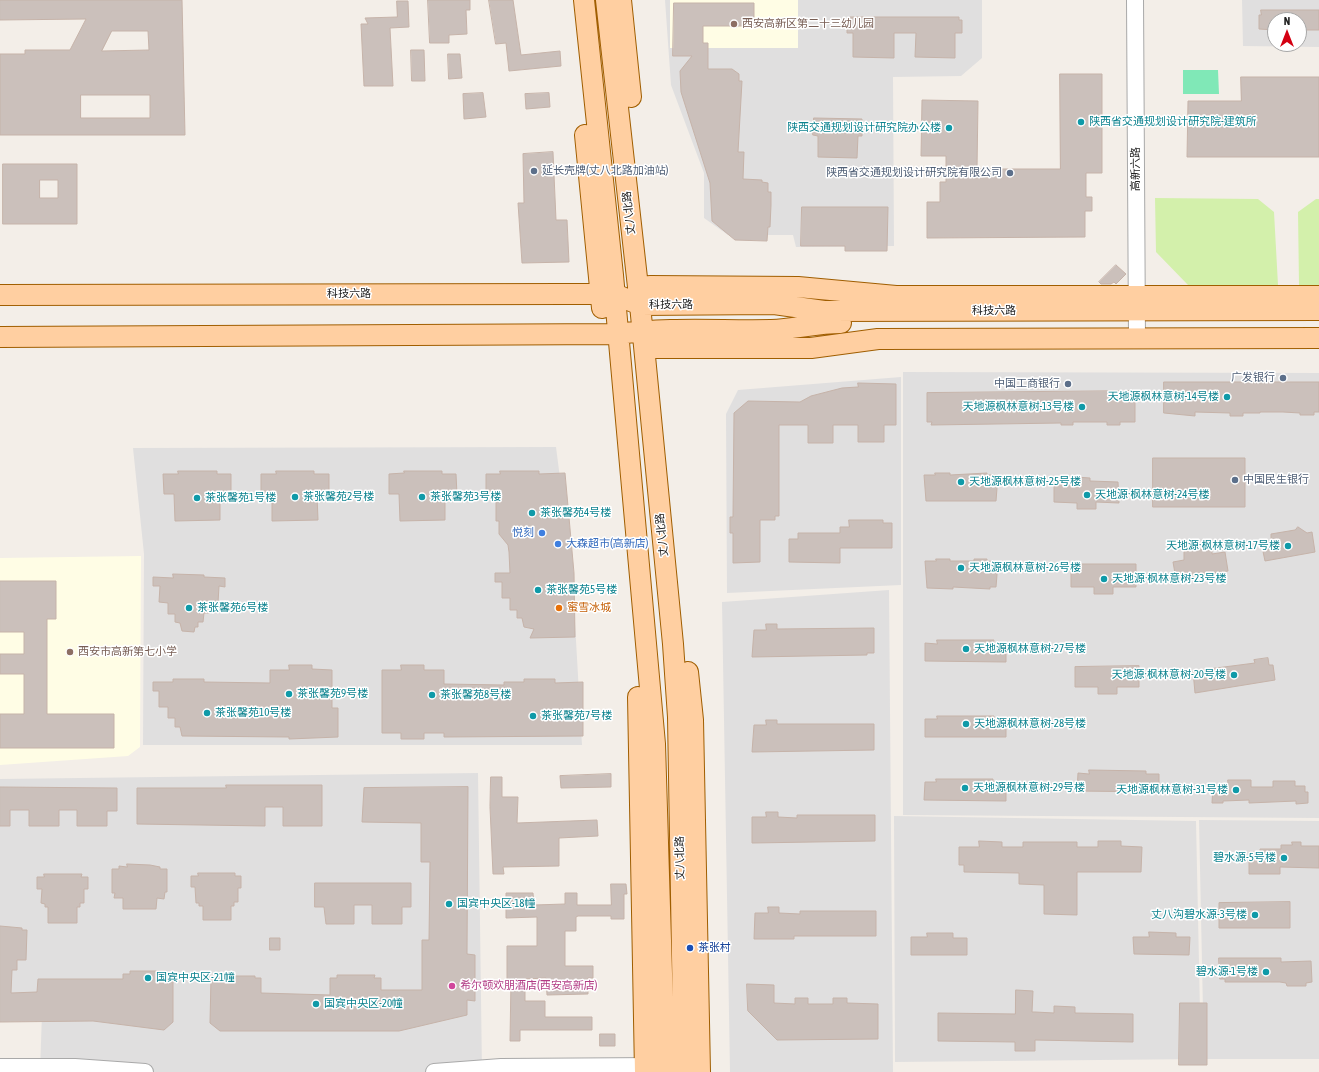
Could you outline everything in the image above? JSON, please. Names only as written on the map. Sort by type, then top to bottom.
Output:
[{"type":"main road","points":[[571,0],[612,334],[665,1070]]},
{"type":"main road","name":"丈八北路","points":[[584,0],[608,295]]},
{"type":"main road","name":"丈八北路","points":[[606,0],[651,336],[678,717],[665,1070]]},
{"type":"main road","points":[[621,0],[647,299],[798,287],[1136,317],[1319,338]]},
{"type":"main road","name":"科技六路","points":[[0,295],[608,295],[647,299]]},
{"type":"main road","points":[[1136,317],[1319,296]]},
{"type":"main road","name":"科技六路","points":[[0,337],[612,334],[651,336],[773,330],[824,323],[1136,317],[1319,310]]},
{"type":"main road","name":"科技六路","points":[[1136,317],[1319,322]]},
{"type":"main road","points":[[651,336],[693,720],[700,1072]]},
{"type":"street","name":"高新六路","points":[[1135,0],[1136,317]]},
{"type":"street","points":[[0,1067],[75,1067],[145,1072]]},
{"type":"street","points":[[434,1072],[501,1067],[665,1070]]},
{"type":"shaded area","points":[[665,0],[982,0],[982,58],[961,76],[893,77],[894,246],[796,247],[793,235],[728,235],[704,218],[704,173],[671,85]]},
{"type":"shaded area","name":"西安高新区第二十三幼儿园","points":[[670,0],[798,0],[798,48],[670,48]]},
{"type":"shaded area","points":[[1242,0],[1319,0],[1319,47],[1307,47],[1307,12],[1267,12],[1267,46],[1243,46]]},
{"type":"shaded area","points":[[903,372],[1319,373],[1319,818],[903,815]]},
{"type":"shaded area","points":[[901,377],[901,585],[727,593],[726,414],[738,390]]},
{"type":"shaded area","points":[[556,447],[572,571],[582,745],[143,745],[144,554],[133,448]]},
{"type":"shaded area","name":"西安市高新第七小学","points":[[141,556],[140,747],[128,756],[0,765],[0,558]]},
{"type":"shaded area","points":[[889,590],[893,1072],[730,1072],[722,602]]},
{"type":"shaded area","points":[[478,773],[482,1072],[40,1072],[42,1013],[0,1014],[0,779]]},
{"type":"shaded area","points":[[894,816],[1196,821],[1201,1059],[895,1062]]},
{"type":"shaded area","points":[[1199,820],[1319,821],[1319,1059],[1204,1059]]},
{"type":"green space","points":[[1183,70],[1218,70],[1219,94],[1183,94]]},
{"type":"green space","points":[[1155,198],[1258,199],[1274,212],[1278,285],[1188,285],[1156,252]]},
{"type":"green space","points":[[1316,199],[1319,199],[1319,285],[1299,285],[1298,212]]},
{"type":"building","points":[[0,0],[182,0],[185,135],[0,135],[0,54],[25,54],[25,50],[70,50],[86,19],[0,20]],"holes":[[[112,31],[148,31],[149,50],[102,51]],[[81,95],[150,95],[150,118],[81,118]]]},
{"type":"building","points":[[428,0],[470,0],[470,10],[466,10],[467,34],[449,35],[449,43],[430,43]]},
{"type":"building","points":[[489,0],[513,0],[521,55],[560,51],[561,66],[509,71],[506,43],[496,44]]},
{"type":"building","points":[[397,1],[408,1],[409,27],[390,28],[393,86],[364,86],[361,24],[368,24],[365,18],[397,17]]},
{"type":"building","points":[[674,3],[754,3],[754,26],[703,26],[703,43],[708,43],[708,69],[732,69],[739,74],[739,81],[742,81],[738,152],[744,152],[743,179],[762,180],[762,182],[768,183],[768,192],[771,192],[770,227],[768,227],[767,241],[735,240],[712,221],[710,183],[681,92],[680,71],[692,56],[673,56]]},
{"type":"building","points":[[1261,10],[1319,10],[1319,30],[1307,30],[1307,12],[1267,12],[1267,30],[1259,29],[1259,15],[1261,15]]},
{"type":"building","points":[[850,17],[959,17],[959,20],[962,20],[962,33],[955,33],[955,58],[915,57],[916,33],[894,33],[894,58],[853,57],[853,33],[847,33],[847,20],[850,20]]},
{"type":"building","points":[[411,50],[424,50],[425,81],[412,81]]},
{"type":"building","points":[[448,54],[460,54],[462,78],[449,79]]},
{"type":"building","name":"陕西省交通规划设计研究院-建筑所","points":[[1060,74],[1102,74],[1102,173],[1086,173],[1086,197],[1092,197],[1092,211],[1085,211],[1085,237],[927,238],[927,202],[940,202],[940,182],[946,182],[946,156],[921,156],[922,100],[978,101],[977,169],[1060,169]]},
{"type":"building","points":[[1241,77],[1319,77],[1319,157],[1187,157],[1188,101],[1241,101]]},
{"type":"building","points":[[483,93],[486,117],[464,119],[463,94]]},
{"type":"building","points":[[549,93],[550,107],[526,109],[525,94]]},
{"type":"building","points":[[814,118],[862,119],[862,136],[858,136],[857,158],[818,157],[818,136],[813,135]]},
{"type":"building","points":[[553,152],[556,220],[567,220],[569,262],[522,263],[518,203],[524,203],[523,154]]},
{"type":"building","points":[[3,164],[77,164],[77,224],[3,224]],"holes":[[[40,180],[58,180],[58,198],[40,198]]]},
{"type":"building","points":[[802,207],[888,207],[887,251],[845,251],[845,246],[801,246]]},
{"type":"building","points":[[1116,265],[1126,274],[1116,284],[1114,282],[1111,284],[1101,284],[1099,282]]},
{"type":"building","name":"天地源枫林意树-14号楼","points":[[1164,382],[1319,382],[1319,412],[1314,412],[1314,415],[1300,415],[1300,413],[1260,412],[1243,413],[1243,416],[1230,416],[1230,413],[1195,412],[1195,416],[1164,413]]},
{"type":"building","points":[[858,383],[896,384],[896,425],[884,425],[884,442],[858,442],[858,425],[833,425],[833,443],[808,443],[808,425],[779,425],[779,516],[775,516],[775,520],[760,520],[760,562],[733,563],[733,533],[730,533],[730,517],[733,517],[734,413],[748,401],[800,402],[811,396],[842,388],[858,387]]},
{"type":"building","points":[[1135,391],[1135,422],[1120,422],[1120,425],[1107,425],[1107,422],[1073,422],[1073,425],[1061,425],[1061,423],[931,425],[932,422],[927,422],[927,393]]},
{"type":"building","points":[[1153,458],[1245,458],[1245,507],[1153,507]]},
{"type":"building","name":"茶张馨苑1号楼","points":[[178,471],[217,471],[217,474],[231,474],[231,495],[220,495],[220,520],[175,521],[174,494],[164,494],[163,474],[178,474]]},
{"type":"building","name":"茶张馨苑2号楼","points":[[276,471],[314,471],[314,474],[329,474],[329,495],[317,495],[318,520],[272,521],[272,494],[261,494],[261,474],[276,474]]},
{"type":"building","name":"茶张馨苑3号楼","points":[[404,471],[442,471],[442,474],[456,474],[457,495],[445,495],[445,520],[400,521],[399,494],[389,494],[389,474],[404,473]]},
{"type":"building","points":[[500,471],[539,471],[539,474],[565,473],[574,573],[575,637],[530,638],[534,629],[524,627],[522,618],[517,618],[517,610],[510,610],[510,598],[502,598],[502,582],[495,582],[495,573],[510,573],[508,545],[499,534],[499,521],[496,521],[496,494],[486,494],[486,474],[500,474]]},
{"type":"building","name":"天地源枫林意树-25号楼","points":[[935,473],[950,473],[950,475],[987,473],[987,475],[998,475],[996,501],[926,501],[924,475],[935,475]]},
{"type":"building","name":"天地源·枫林意树-24号楼","points":[[1076,477],[1090,478],[1090,481],[1118,482],[1119,503],[1096,502],[1096,509],[1077,509],[1077,503],[1054,502],[1054,481],[1076,481]]},
{"type":"building","points":[[849,520],[883,520],[883,523],[892,523],[892,548],[840,548],[840,563],[789,562],[789,539],[798,539],[798,533],[840,533],[840,527],[849,527]]},
{"type":"building","name":"天地源·枫林意树-17号楼","points":[[1298,527],[1307,533],[1312,532],[1315,552],[1265,561],[1261,542],[1271,541],[1271,534],[1295,530]]},
{"type":"building","points":[[1212,548],[1212,554],[1225,552],[1228,571],[1176,579],[1173,562],[1184,560],[1184,552]]},
{"type":"building","name":"天地源枫林意树-26号楼","points":[[936,559],[950,559],[950,561],[974,561],[974,559],[987,559],[987,561],[998,562],[996,587],[990,587],[990,589],[953,587],[953,589],[927,588],[925,561],[936,561]]},
{"type":"building","name":"天地源·枫林意树-23号楼","points":[[1073,564],[1136,564],[1136,587],[1113,587],[1113,594],[1094,594],[1094,587],[1071,587],[1071,572],[1073,572]]},
{"type":"building","name":"茶张馨苑6号楼","points":[[173,574],[204,575],[204,577],[225,578],[225,587],[219,586],[218,603],[210,602],[210,613],[204,613],[203,622],[198,622],[198,627],[195,627],[194,632],[182,631],[180,623],[175,622],[175,614],[168,614],[168,603],[159,602],[160,586],[153,586],[153,577],[173,578]]},
{"type":"building","points":[[0,581],[56,581],[56,619],[47,619],[47,714],[114,714],[114,748],[0,748],[0,714],[24,714],[24,674],[0,674],[0,654],[24,654],[24,632],[0,632]]},
{"type":"building","points":[[766,624],[777,624],[777,629],[874,628],[874,653],[867,653],[867,655],[752,657],[754,630],[766,630]]},
{"type":"building","name":"天地源枫林意树-27号楼","points":[[937,640],[994,640],[993,644],[1006,644],[1006,662],[925,661],[925,643],[937,644]]},
{"type":"building","name":"天地源·枫林意树-20号楼","points":[[1268,658],[1269,665],[1273,665],[1275,680],[1195,693],[1193,671],[1255,663],[1254,660]]},
{"type":"building","points":[[289,665],[312,665],[312,669],[332,670],[332,708],[338,708],[338,737],[289,739],[289,737],[182,736],[180,727],[175,727],[175,718],[168,718],[168,707],[159,707],[159,691],[153,691],[153,682],[173,682],[173,679],[204,679],[204,682],[270,683],[270,670],[289,670]]},
{"type":"building","points":[[401,665],[424,665],[424,670],[444,670],[444,684],[504,685],[504,682],[524,682],[524,679],[555,679],[555,683],[583,682],[583,736],[444,737],[444,733],[424,733],[424,739],[401,739],[401,733],[382,733],[382,670],[401,670]]},
{"type":"building","points":[[1139,666],[1139,687],[1117,687],[1117,694],[1098,694],[1098,687],[1075,687],[1075,667]]},
{"type":"building","name":"天地源枫林意树-28号楼","points":[[937,716],[994,716],[994,719],[1006,719],[1006,737],[925,737],[925,719],[937,719]]},
{"type":"building","points":[[766,720],[777,720],[777,724],[874,724],[874,750],[752,752],[754,725],[766,725]]},
{"type":"building","points":[[1089,770],[1146,771],[1146,774],[1159,774],[1159,792],[1077,791],[1078,773],[1089,774]]},
{"type":"building","points":[[611,774],[611,787],[561,788],[560,776]]},
{"type":"building","points":[[491,777],[502,777],[502,797],[518,797],[517,823],[597,820],[598,836],[559,838],[559,866],[503,867],[504,874],[493,874],[490,807]]},
{"type":"building","name":"天地源枫林意树-29号楼","points":[[936,779],[993,779],[993,782],[1006,783],[1006,801],[924,800],[925,782],[936,782]]},
{"type":"building","name":"天地源枫林意树-31号楼","points":[[1228,780],[1251,780],[1251,787],[1273,787],[1273,781],[1295,781],[1295,786],[1305,786],[1305,792],[1308,792],[1308,803],[1296,804],[1296,801],[1249,803],[1249,800],[1212,803],[1213,786],[1228,786]]},
{"type":"building","points":[[226,785],[322,785],[322,826],[283,826],[283,807],[265,807],[265,826],[137,824],[137,788],[226,788]]},
{"type":"building","points":[[0,787],[117,788],[117,811],[107,811],[107,826],[77,826],[77,810],[59,810],[59,826],[29,826],[29,810],[10,810],[10,826],[0,826]]},
{"type":"building","points":[[468,787],[467,954],[475,955],[475,1001],[467,1000],[467,1015],[399,1031],[220,1031],[210,1023],[211,978],[217,978],[217,976],[255,976],[255,978],[261,978],[261,993],[330,995],[330,978],[337,978],[337,975],[375,975],[374,978],[381,978],[381,990],[422,990],[422,940],[429,940],[430,862],[421,862],[421,823],[362,822],[364,788]]},
{"type":"building","points":[[766,812],[778,812],[778,817],[797,818],[797,815],[875,815],[875,841],[752,843],[752,817],[766,817]]},
{"type":"building","points":[[979,841],[1002,842],[1002,847],[1023,847],[1023,842],[1077,842],[1077,847],[1098,847],[1098,841],[1121,841],[1121,846],[1142,847],[1141,872],[1077,872],[1077,915],[1044,914],[1044,885],[1019,884],[1019,873],[964,872],[964,865],[959,865],[959,847],[979,847]]},
{"type":"building","name":"碧水源-5号楼","points":[[1292,842],[1301,842],[1301,846],[1319,846],[1319,868],[1280,867],[1280,874],[1249,874],[1249,852],[1260,852],[1260,849],[1281,849],[1281,845],[1292,845]]},
{"type":"building","points":[[127,864],[150,865],[160,867],[160,869],[167,869],[167,892],[165,892],[164,899],[157,898],[156,909],[123,909],[123,898],[114,898],[115,893],[112,893],[112,869],[119,869],[119,866],[127,867]]},
{"type":"building","points":[[198,873],[235,873],[235,876],[241,876],[241,888],[238,888],[238,902],[234,902],[234,906],[231,906],[231,920],[203,920],[203,906],[199,906],[199,903],[196,903],[195,887],[191,887],[191,876],[198,876]]},
{"type":"building","points":[[44,874],[82,874],[81,877],[88,877],[88,889],[84,889],[84,903],[80,903],[80,907],[77,907],[77,923],[48,923],[48,907],[45,907],[45,904],[41,903],[42,889],[37,889],[37,877],[44,877]]},
{"type":"building","points":[[315,883],[411,883],[411,907],[402,907],[402,924],[372,924],[372,905],[354,905],[354,924],[326,924],[324,907],[315,907]]},
{"type":"building","points":[[611,884],[626,884],[627,894],[624,894],[624,919],[611,919],[611,916],[578,916],[576,917],[576,931],[565,931],[565,966],[593,966],[593,978],[588,978],[588,994],[547,995],[546,978],[525,979],[525,1001],[545,1001],[545,1017],[592,1017],[592,1030],[520,1030],[520,1041],[510,1041],[511,979],[507,979],[507,946],[537,946],[537,917],[506,918],[506,893],[533,893],[534,905],[565,904],[565,893],[577,893],[577,905],[611,905]]},
{"type":"building","name":"丈八沟碧水源-3号楼","points":[[1290,902],[1290,928],[1219,928],[1219,903]]},
{"type":"building","points":[[768,907],[779,907],[779,913],[800,914],[800,911],[876,911],[876,936],[794,936],[794,939],[754,939],[755,913],[768,913]]},
{"type":"building","name":"国宾中央区-21幢","points":[[0,926],[22,928],[22,930],[27,930],[26,960],[17,960],[17,970],[12,970],[11,993],[37,992],[38,979],[123,979],[123,974],[130,974],[130,971],[167,971],[167,974],[173,974],[173,1022],[164,1030],[93,1021],[0,1022]]},
{"type":"building","points":[[1149,932],[1176,933],[1176,937],[1190,937],[1189,955],[1134,954],[1133,937],[1149,937]]},
{"type":"building","points":[[927,933],[953,933],[953,938],[967,938],[967,955],[911,955],[911,937],[927,937]]},
{"type":"building","points":[[270,938],[280,938],[280,950],[270,950]]},
{"type":"building","name":"碧水源-1号楼","points":[[1219,958],[1281,958],[1281,962],[1311,961],[1312,982],[1306,983],[1306,986],[1287,986],[1286,983],[1280,982],[1225,982],[1225,979],[1220,979]]},
{"type":"building","points":[[747,984],[774,985],[774,1003],[795,1004],[795,998],[808,998],[808,1004],[833,1004],[833,998],[847,998],[847,1003],[878,1004],[878,1039],[777,1040],[748,1011]]},
{"type":"building","points":[[1016,990],[1033,991],[1032,1012],[1054,1013],[1054,1006],[1075,1007],[1075,1013],[1133,1014],[1133,1042],[1035,1040],[1035,1051],[1015,1051],[1015,1042],[938,1041],[938,1013],[1015,1014]]},
{"type":"building","points":[[1180,1003],[1207,1003],[1207,1065],[1179,1065]]},
{"type":"building","points":[[600,1034],[615,1034],[615,1046],[600,1046]]},
{"type":"place","name":"西安高新区第二十三幼儿园","points":[[734,24]]},
{"type":"place","name":"陕西省交通规划设计研究院-建筑所","points":[[1081,122]]},
{"type":"place","name":"陕西交通规划设计研究院办公楼","points":[[949,128]]},
{"type":"place","name":"延长壳牌(丈八北路加油站)","points":[[534,171]]},
{"type":"place","name":"陕西省交通规划设计研究院有限公司","points":[[1010,173]]},
{"type":"place","name":"广发银行","points":[[1283,378]]},
{"type":"place","name":"中国工商银行","points":[[1068,384]]},
{"type":"place","name":"天地源枫林意树-14号楼","points":[[1227,397]]},
{"type":"place","name":"天地源枫林意树-13号楼","points":[[1082,407]]},
{"type":"place","name":"中国民生银行","points":[[1235,480]]},
{"type":"place","name":"天地源枫林意树-25号楼","points":[[961,482]]},
{"type":"place","name":"天地源·枫林意树-24号楼","points":[[1087,495]]},
{"type":"place","name":"茶张馨苑2号楼","points":[[295,497]]},
{"type":"place","name":"茶张馨苑3号楼","points":[[422,497]]},
{"type":"place","name":"茶张馨苑1号楼","points":[[197,498]]},
{"type":"place","name":"茶张馨苑4号楼","points":[[532,513]]},
{"type":"place","name":"悦刻","points":[[542,533]]},
{"type":"place","name":"大森超市(高新店)","points":[[558,544]]},
{"type":"place","name":"天地源·枫林意树-17号楼","points":[[1288,546]]},
{"type":"place","name":"天地源枫林意树-26号楼","points":[[961,568]]},
{"type":"place","name":"天地源·枫林意树-23号楼","points":[[1104,579]]},
{"type":"place","name":"茶张馨苑5号楼","points":[[538,590]]},
{"type":"place","name":"茶张馨苑6号楼","points":[[189,608]]},
{"type":"place","name":"蜜雪冰城","points":[[559,608]]},
{"type":"place","name":"天地源枫林意树-27号楼","points":[[966,649]]},
{"type":"place","name":"西安市高新第七小学","points":[[70,652]]},
{"type":"place","name":"天地源·枫林意树-20号楼","points":[[1234,675]]},
{"type":"place","name":"茶张馨苑9号楼","points":[[289,694]]},
{"type":"place","name":"茶张馨苑8号楼","points":[[432,695]]},
{"type":"place","name":"茶张馨苑10号楼","points":[[207,713]]},
{"type":"place","name":"茶张馨苑7号楼","points":[[533,716]]},
{"type":"place","name":"天地源枫林意树-28号楼","points":[[966,724]]},
{"type":"place","name":"天地源枫林意树-29号楼","points":[[965,788]]},
{"type":"place","name":"天地源枫林意树-31号楼","points":[[1236,790]]},
{"type":"place","name":"碧水源-5号楼","points":[[1284,858]]},
{"type":"place","name":"国宾中央区-18幢","points":[[449,904]]},
{"type":"place","name":"丈八沟碧水源-3号楼","points":[[1255,915]]},
{"type":"place","name":"茶张村","points":[[690,948]]},
{"type":"place","name":"碧水源-1号楼","points":[[1266,972]]},
{"type":"place","name":"国宾中央区-21幢","points":[[148,978]]},
{"type":"place","name":"希尔顿欢朋酒店(西安高新店)","points":[[452,986]]},
{"type":"place","name":"国宾中央区-20幢","points":[[316,1004]]}]
